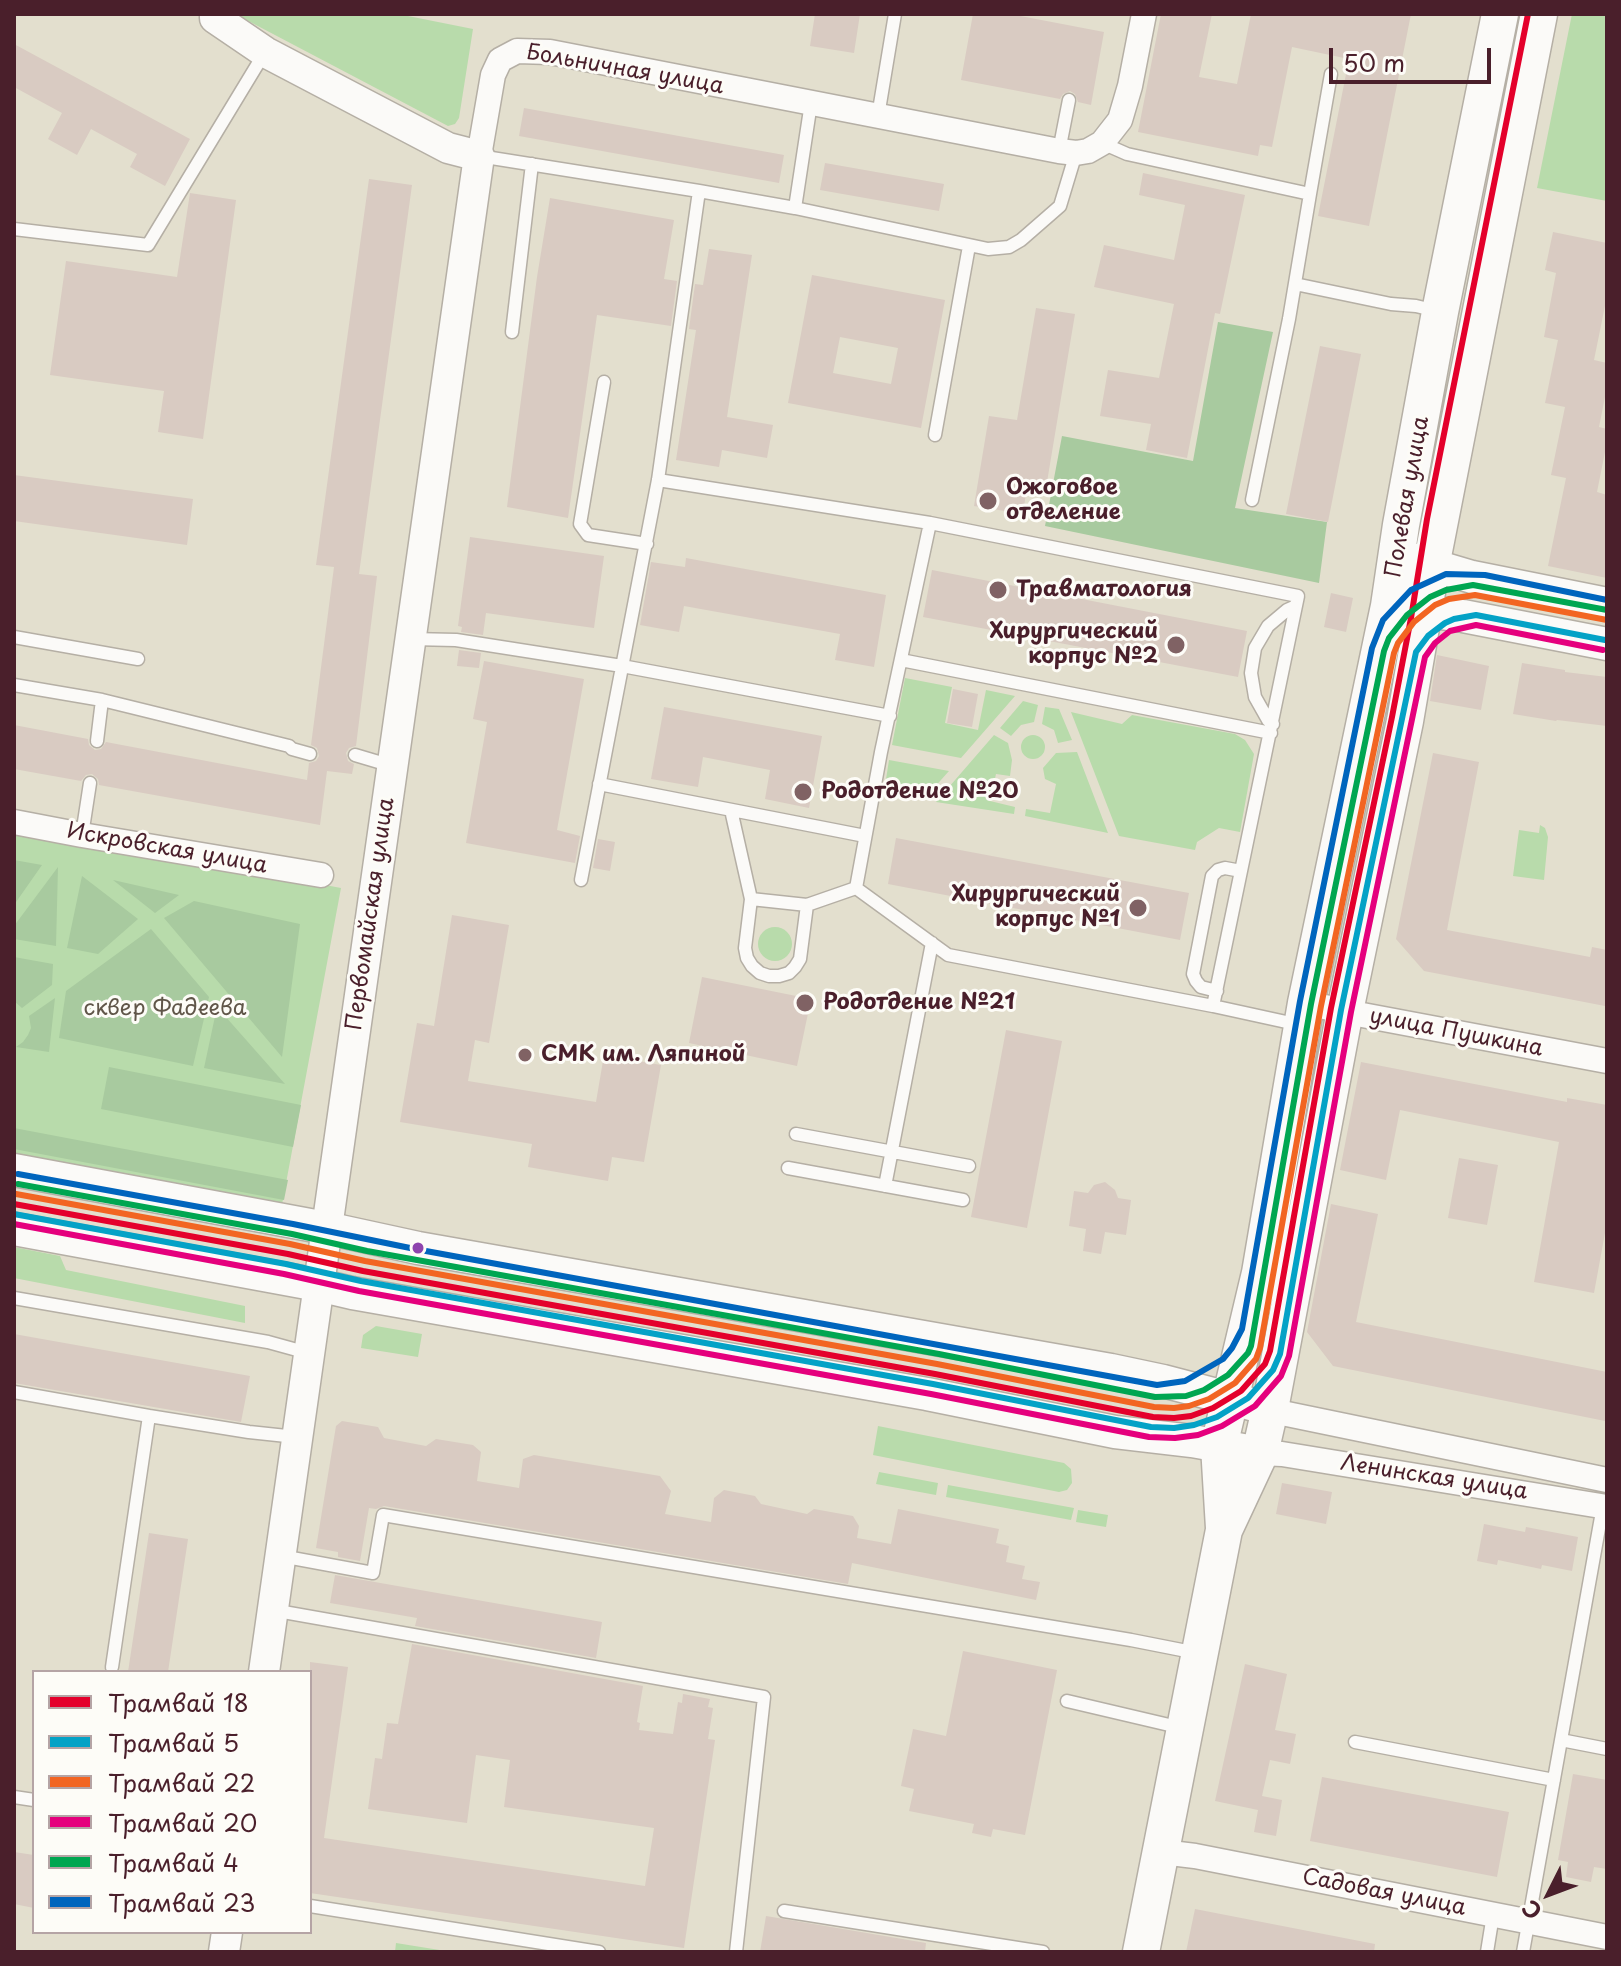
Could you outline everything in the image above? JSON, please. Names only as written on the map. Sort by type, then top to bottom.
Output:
[{"type":"main road","name":"Полевая улица","points":[[1224,1530],[1219,1446],[1260,1273],[1304,1014],[1389,606],[1440,312],[1500,14]]},
{"type":"main road","name":"Полевая улица","points":[[1224,1530],[1260,1453],[1270,1409],[1539,14]]},
{"type":"main road","points":[[1397,555],[1485,580],[1607,604]]},
{"type":"main road","points":[[1389,606],[1463,616],[1607,644]]},
{"type":"main road","points":[[14,1170],[418,1248],[1111,1370],[1270,1409]]},
{"type":"main road","points":[[14,1229],[352,1293],[942,1397],[1115,1432],[1260,1453]]},
{"type":"main road","points":[[1141,1952],[1224,1530]]},
{"type":"street","points":[[1068,152],[1088,151],[1102,143],[1120,120],[1144,14]]},
{"type":"street","points":[[212,15],[265,52],[448,148],[479,156]]},
{"type":"street","name":"Больничная улица","points":[[479,156],[493,75],[500,60],[517,51],[550,52],[1068,152]]},
{"type":"street","name":"Первомайская улица","points":[[264,1670],[479,156]]},
{"type":"street","name":"Искровская улица","points":[[14,822],[321,875]]},
{"type":"street","name":"улица Пушкина","points":[[1304,1014],[1345,1011],[1607,1061]]},
{"type":"street","name":"Ленинская улица","points":[[1270,1409],[1597,1478]]},
{"type":"street","name":"Ленинская улица","points":[[1260,1453],[1598,1505]]},
{"type":"street","name":"Садовая улица","points":[[1162,1852],[1607,1937]]},
{"type":"lane","points":[[878,116],[895,14]]},
{"type":"lane","points":[[14,229],[148,245],[265,52]]},
{"type":"lane","points":[[1252,500],[1295,284],[1331,74]]},
{"type":"lane","points":[[479,156],[795,208],[988,249],[1009,247],[1060,206],[1068,152],[1069,100]]},
{"type":"lane","points":[[795,208],[811,103]]},
{"type":"lane","points":[[1102,143],[1127,154],[1310,194]]},
{"type":"lane","points":[[512,332],[532,164]]},
{"type":"lane","points":[[581,880],[658,480],[699,191]]},
{"type":"lane","points":[[935,435],[969,246]]},
{"type":"lane","points":[[1295,284],[1440,312]]},
{"type":"lane","points":[[604,382],[580,524],[588,535],[647,544]]},
{"type":"lane","points":[[658,480],[930,523],[1298,596],[1213,1006]]},
{"type":"lane","points":[[856,888],[930,523]]},
{"type":"lane","points":[[1272,729],[1255,697],[1251,673],[1255,648],[1268,626],[1296,606]]},
{"type":"lane","points":[[14,637],[138,659]]},
{"type":"lane","points":[[410,639],[456,640],[622,666],[890,716]]},
{"type":"lane","points":[[901,660],[1272,729]]},
{"type":"lane","points":[[14,685],[102,700],[292,749],[311,750]]},
{"type":"lane","points":[[97,741],[102,700]]},
{"type":"lane","points":[[354,758],[391,769]]},
{"type":"lane","points":[[82,835],[90,783]]},
{"type":"lane","points":[[599,784],[865,836]]},
{"type":"lane","points":[[731,810],[751,899],[745,948],[747,958],[760,973],[769,976],[789,973],[800,959],[807,905]]},
{"type":"lane","points":[[1217,991],[1201,987],[1193,974],[1212,876],[1225,868],[1241,871]]},
{"type":"lane","points":[[856,888],[948,955],[1213,1006],[1304,1014]]},
{"type":"lane","points":[[751,899],[807,905],[856,888]]},
{"type":"lane","points":[[885,1186],[932,943]]},
{"type":"lane","points":[[796,1134],[969,1166]]},
{"type":"lane","points":[[788,1168],[963,1200]]},
{"type":"lane","points":[[14,1298],[268,1342],[308,1353]]},
{"type":"lane","points":[[14,1392],[249,1432],[296,1437]]},
{"type":"lane","points":[[112,1667],[149,1416]]},
{"type":"lane","points":[[1523,1952],[1598,1505],[1597,1478]]},
{"type":"lane","points":[[280,1556],[373,1573],[383,1515],[1200,1653]]},
{"type":"lane","points":[[272,1610],[764,1697],[736,1952]]},
{"type":"lane","points":[[1067,1701],[1185,1729]]},
{"type":"lane","points":[[1561,1740],[1607,1749]]},
{"type":"lane","points":[[1355,1742],[1554,1780]]},
{"type":"lane","points":[[312,1906],[599,1952]]},
{"type":"lane","points":[[784,1911],[1043,1952]]},
{"type":"lane","points":[[1487,1952],[1493,1915]]},
{"type":"green space","points":[[235,14],[398,14],[473,29],[459,118],[455,124],[448,126]]},
{"type":"green space","points":[[1572,14],[1607,14],[1607,201],[1537,188]]},
{"type":"green space","points":[[1218,322],[1273,332],[1235,508],[1327,522],[1319,583],[1045,526],[1062,436],[1193,461]]},
{"type":"green space","points":[[905,678],[952,687],[945,723],[978,730],[986,690],[1015,696],[961,758],[892,745]]},
{"type":"green space","points":[[1023,701],[1038,705],[1034,722],[1021,725],[1011,736],[1000,728]]},
{"type":"green space","points":[[1045,707],[1059,709],[1072,740],[1058,743],[1054,730],[1042,724]]},
{"type":"green space","points":[[1071,712],[1122,724],[1132,715],[1235,734],[1245,740],[1254,754],[1240,832],[1219,828],[1197,842],[1195,850],[1119,836]]},
{"type":"green space","points":[[994,735],[1008,743],[1012,760],[1010,776],[996,774],[990,801],[1015,807],[1014,814],[936,802]]},
{"type":"green space","points":[[1033,735],[1042,738],[1045,747],[1042,756],[1033,759],[1024,756],[1021,747],[1024,738]]},
{"type":"green space","points":[[1077,752],[1108,833],[1025,816],[1026,809],[1050,813],[1056,784],[1045,779],[1043,768],[1056,753]]},
{"type":"green space","points":[[889,760],[949,771],[924,799],[884,792]]},
{"type":"green space","points":[[1540,825],[1545,828],[1548,837],[1544,880],[1513,876],[1519,830],[1539,833]]},
{"type":"green space","name":"сквер Фадеева","points":[[14,826],[341,888],[281,1210],[14,1160]]},
{"type":"green space","points":[[14,860],[42,865],[14,905]]},
{"type":"green space","points":[[58,867],[56,946],[14,939],[14,926]]},
{"type":"green space","points":[[82,876],[138,919],[98,954],[67,948]]},
{"type":"green space","points":[[113,880],[179,895],[155,913]]},
{"type":"green space","points":[[194,901],[300,924],[282,1057],[164,918]]},
{"type":"green space","points":[[775,927],[787,932],[792,944],[787,956],[775,961],[763,956],[758,944],[763,932]]},
{"type":"green space","points":[[151,929],[209,997],[193,1066],[59,1038],[66,991]]},
{"type":"green space","points":[[14,957],[53,964],[52,985],[22,1008],[14,1001]]},
{"type":"green space","points":[[55,998],[49,1052],[16,1047],[31,1028],[29,1016]]},
{"type":"green space","points":[[217,1007],[285,1084],[204,1068]]},
{"type":"green space","points":[[109,1067],[301,1105],[293,1147],[101,1109]]},
{"type":"green space","points":[[14,1128],[288,1180],[284,1200],[14,1149]]},
{"type":"green space","points":[[14,1247],[60,1256],[66,1270],[245,1306],[245,1323],[14,1278]]},
{"type":"green space","points":[[376,1326],[422,1334],[418,1357],[361,1348],[363,1335]]},
{"type":"green space","points":[[878,1426],[1064,1463],[1071,1469],[1072,1483],[1067,1490],[1059,1492],[873,1455]]},
{"type":"green space","points":[[879,1472],[938,1483],[936,1495],[876,1484]]},
{"type":"green space","points":[[948,1485],[1074,1508],[1071,1520],[946,1497]]},
{"type":"green space","points":[[1078,1510],[1108,1515],[1106,1527],[1076,1522]]},
{"type":"green space","points":[[396,1943],[452,1952],[395,1952]]},
{"type":"building","points":[[815,14],[860,14],[854,53],[810,46]]},
{"type":"building","points":[[973,14],[1010,14],[1104,32],[1091,105],[1078,102],[1070,91],[1060,99],[961,80]]},
{"type":"building","points":[[1161,14],[1212,14],[1199,77],[1237,84],[1251,14],[1411,14],[1369,226],[1318,216],[1349,59],[1292,47],[1272,147],[1260,145],[1258,156],[1138,132]]},
{"type":"building","points":[[14,44],[190,139],[165,186],[130,167],[137,154],[91,129],[77,155],[48,139],[62,113],[14,87]]},
{"type":"building","points":[[524,108],[784,155],[779,183],[519,136]]},
{"type":"building","points":[[825,163],[944,184],[939,211],[820,190]]},
{"type":"building","points":[[1143,173],[1245,195],[1220,314],[1215,313],[1187,458],[1146,450],[1151,424],[1100,416],[1108,370],[1159,378],[1174,304],[1094,287],[1104,245],[1174,260],[1185,205],[1139,195]]},
{"type":"building","points":[[369,179],[412,185],[359,574],[377,576],[356,746],[346,753],[348,761],[354,764],[352,774],[327,771],[320,825],[99,785],[92,774],[81,781],[14,769],[14,725],[88,739],[95,750],[101,749],[106,742],[307,780],[309,763],[319,756],[317,748],[311,745],[334,567],[316,565]]},
{"type":"building","points":[[190,193],[236,200],[203,439],[158,432],[164,391],[50,375],[66,261],[177,277]]},
{"type":"building","points":[[550,198],[674,220],[664,279],[677,281],[671,326],[597,315],[568,518],[507,507]]},
{"type":"building","points":[[1553,232],[1607,243],[1607,296],[1594,360],[1607,363],[1607,387],[1599,427],[1607,429],[1607,442],[1597,492],[1607,495],[1607,578],[1548,566],[1566,478],[1551,475],[1565,407],[1545,403],[1558,340],[1544,337],[1556,273],[1545,270]]},
{"type":"building","points":[[709,249],[752,255],[727,417],[773,425],[767,458],[722,450],[719,467],[676,460],[696,330],[689,329],[695,284],[703,285]]},
{"type":"building","points":[[812,275],[945,300],[921,428],[788,403]],"holes":[[[840,337],[898,348],[891,384],[833,373]]]},
{"type":"building","points":[[1036,308],[1075,314],[1046,488],[1027,486],[1023,514],[974,506],[989,416],[1017,420]]},
{"type":"building","points":[[1320,346],[1361,354],[1328,522],[1286,514]]},
{"type":"building","points":[[14,475],[193,499],[187,545],[14,521]]},
{"type":"building","points":[[470,537],[604,556],[594,628],[486,613],[483,635],[461,632],[462,627],[458,626]]},
{"type":"building","points":[[686,558],[886,595],[874,667],[835,660],[840,634],[684,606],[679,632],[640,625],[651,562],[685,567]]},
{"type":"building","points":[[932,570],[1247,631],[1238,677],[923,617]]},
{"type":"building","points":[[1331,593],[1353,598],[1346,632],[1324,627]]},
{"type":"building","points":[[459,650],[481,653],[479,668],[457,666]]},
{"type":"building","points":[[1437,655],[1489,666],[1481,710],[1430,701]]},
{"type":"building","points":[[484,661],[584,679],[557,830],[580,836],[575,863],[466,843],[487,722],[473,719]]},
{"type":"building","points":[[1522,663],[1607,677],[1607,726],[1513,714]]},
{"type":"building","points":[[953,689],[978,694],[972,727],[947,723]]},
{"type":"building","points":[[664,707],[822,736],[809,808],[765,799],[770,770],[703,757],[698,787],[651,779]]},
{"type":"building","points":[[1433,753],[1479,762],[1447,930],[1590,957],[1592,947],[1607,950],[1605,1006],[1424,971],[1396,939]]},
{"type":"building","points":[[896,838],[1189,893],[1180,940],[888,884]]},
{"type":"building","points":[[598,839],[615,842],[610,871],[593,868]]},
{"type":"building","points":[[452,915],[509,925],[489,1043],[475,1040],[468,1081],[596,1102],[604,1055],[661,1065],[644,1162],[612,1157],[608,1181],[528,1167],[532,1144],[400,1122],[417,1023],[434,1026]]},
{"type":"building","points":[[702,977],[811,999],[797,1066],[689,1043]]},
{"type":"building","points":[[1006,1030],[1062,1041],[1027,1228],[971,1217]]},
{"type":"building","points":[[1361,1062],[1567,1102],[1567,1098],[1607,1105],[1607,1222],[1594,1293],[1534,1282],[1559,1142],[1400,1110],[1386,1180],[1340,1170]]},
{"type":"building","points":[[1459,1158],[1498,1165],[1487,1225],[1448,1218]]},
{"type":"building","points":[[1105,1182],[1115,1190],[1118,1198],[1131,1200],[1126,1235],[1105,1232],[1101,1254],[1083,1251],[1086,1229],[1069,1226],[1074,1191],[1088,1193],[1094,1185]]},
{"type":"building","points":[[1331,1204],[1378,1214],[1356,1322],[1607,1372],[1605,1421],[1333,1366],[1307,1332]]},
{"type":"building","points":[[14,1334],[250,1376],[241,1422],[14,1383]]},
{"type":"building","points":[[342,1421],[378,1427],[384,1438],[426,1446],[436,1439],[473,1445],[481,1452],[477,1481],[519,1488],[523,1459],[534,1455],[660,1476],[671,1491],[665,1514],[711,1522],[714,1498],[724,1490],[755,1496],[761,1504],[807,1514],[814,1509],[853,1516],[859,1526],[857,1538],[891,1544],[898,1509],[999,1529],[996,1543],[1009,1546],[1006,1562],[1025,1566],[1022,1579],[1040,1582],[1036,1600],[852,1563],[848,1584],[384,1506],[369,1508],[360,1561],[338,1557],[338,1552],[316,1548],[336,1426]]},
{"type":"building","points":[[1282,1483],[1332,1492],[1326,1524],[1276,1514]]},
{"type":"building","points":[[1484,1524],[1525,1532],[1526,1527],[1578,1537],[1572,1571],[1542,1565],[1541,1569],[1498,1560],[1497,1565],[1477,1561]]},
{"type":"building","points":[[149,1533],[188,1539],[168,1670],[128,1670]]},
{"type":"building","points":[[335,1575],[602,1622],[596,1658],[415,1626],[417,1618],[330,1603]]},
{"type":"building","points":[[412,1644],[643,1686],[637,1722],[640,1723],[639,1730],[673,1734],[678,1702],[682,1703],[683,1694],[710,1699],[708,1707],[713,1708],[708,1739],[715,1740],[684,1948],[312,1893],[310,1662],[348,1667],[324,1838],[645,1886],[654,1828],[504,1807],[510,1760],[476,1755],[467,1823],[368,1809],[375,1758],[382,1759],[387,1723],[398,1724]]},
{"type":"building","points":[[963,1651],[1057,1670],[1025,1835],[993,1829],[991,1837],[972,1833],[974,1824],[909,1811],[914,1789],[901,1786],[913,1729],[946,1736]]},
{"type":"building","points":[[1245,1664],[1287,1674],[1275,1730],[1296,1734],[1290,1764],[1270,1760],[1262,1796],[1282,1800],[1276,1836],[1254,1832],[1258,1810],[1215,1801]]},
{"type":"building","points":[[1573,1774],[1607,1780],[1607,1869],[1594,1867],[1591,1882],[1566,1877],[1568,1862],[1558,1860]]},
{"type":"building","points":[[1322,1777],[1509,1812],[1497,1877],[1310,1841]]},
{"type":"building","points":[[14,1852],[32,1855],[32,1908],[14,1904]]},
{"type":"building","points":[[1195,1909],[1375,1944],[1374,1952],[1186,1952]]},
{"type":"building","points":[[766,1916],[926,1943],[925,1952],[760,1952]]},
{"type":"tram line","name":"18","points":[[14,1204],[1153,1417],[1191,1416],[1213,1408],[1241,1391],[1265,1364],[1270,1351],[1331,1008],[1392,717],[1427,519],[1528,14]]},
{"type":"tram line","name":"23","points":[[18,1174],[1157,1385],[1185,1381],[1223,1359],[1242,1329],[1300,1001],[1372,648],[1383,620],[1411,590],[1446,574],[1485,575],[1607,600]]},
{"type":"tram line","name":"4","points":[[18,1184],[292,1234],[367,1251],[939,1354],[1155,1397],[1186,1396],[1204,1390],[1228,1375],[1251,1346],[1311,1004],[1389,638],[1407,615],[1430,597],[1446,590],[1473,585],[1607,610]]},
{"type":"tram line","name":"22","points":[[16,1194],[1154,1407],[1189,1406],[1209,1399],[1235,1383],[1256,1359],[1260,1348],[1321,1006],[1398,643],[1414,622],[1435,605],[1449,599],[1475,595],[1607,620]]},
{"type":"tram line","name":"5","points":[[14,1214],[1151,1427],[1194,1425],[1217,1417],[1248,1398],[1273,1370],[1280,1354],[1341,1010],[1416,652],[1428,636],[1445,623],[1476,615],[1605,640]]},
{"type":"tram line","name":"20","points":[[14,1224],[1149,1437],[1198,1435],[1222,1426],[1255,1406],[1281,1376],[1289,1356],[1351,1012],[1425,657],[1435,643],[1450,631],[1476,625],[1603,650]]},
{"type":"place","name":"Ожоговое отделение","points":[[988,501]]},
{"type":"place","name":"Травматология","points":[[998,590]]},
{"type":"place","name":"Хирургический корпус №2","points":[[1176,645]]},
{"type":"place","name":"Родотдение №20","points":[[803,792]]},
{"type":"place","name":"Хирургический корпус №1","points":[[1138,908]]},
{"type":"place","name":"Родотдение №21","points":[[805,1003]]},
{"type":"place","name":"СМК им. Ляпиной","points":[[525,1055]]}]
